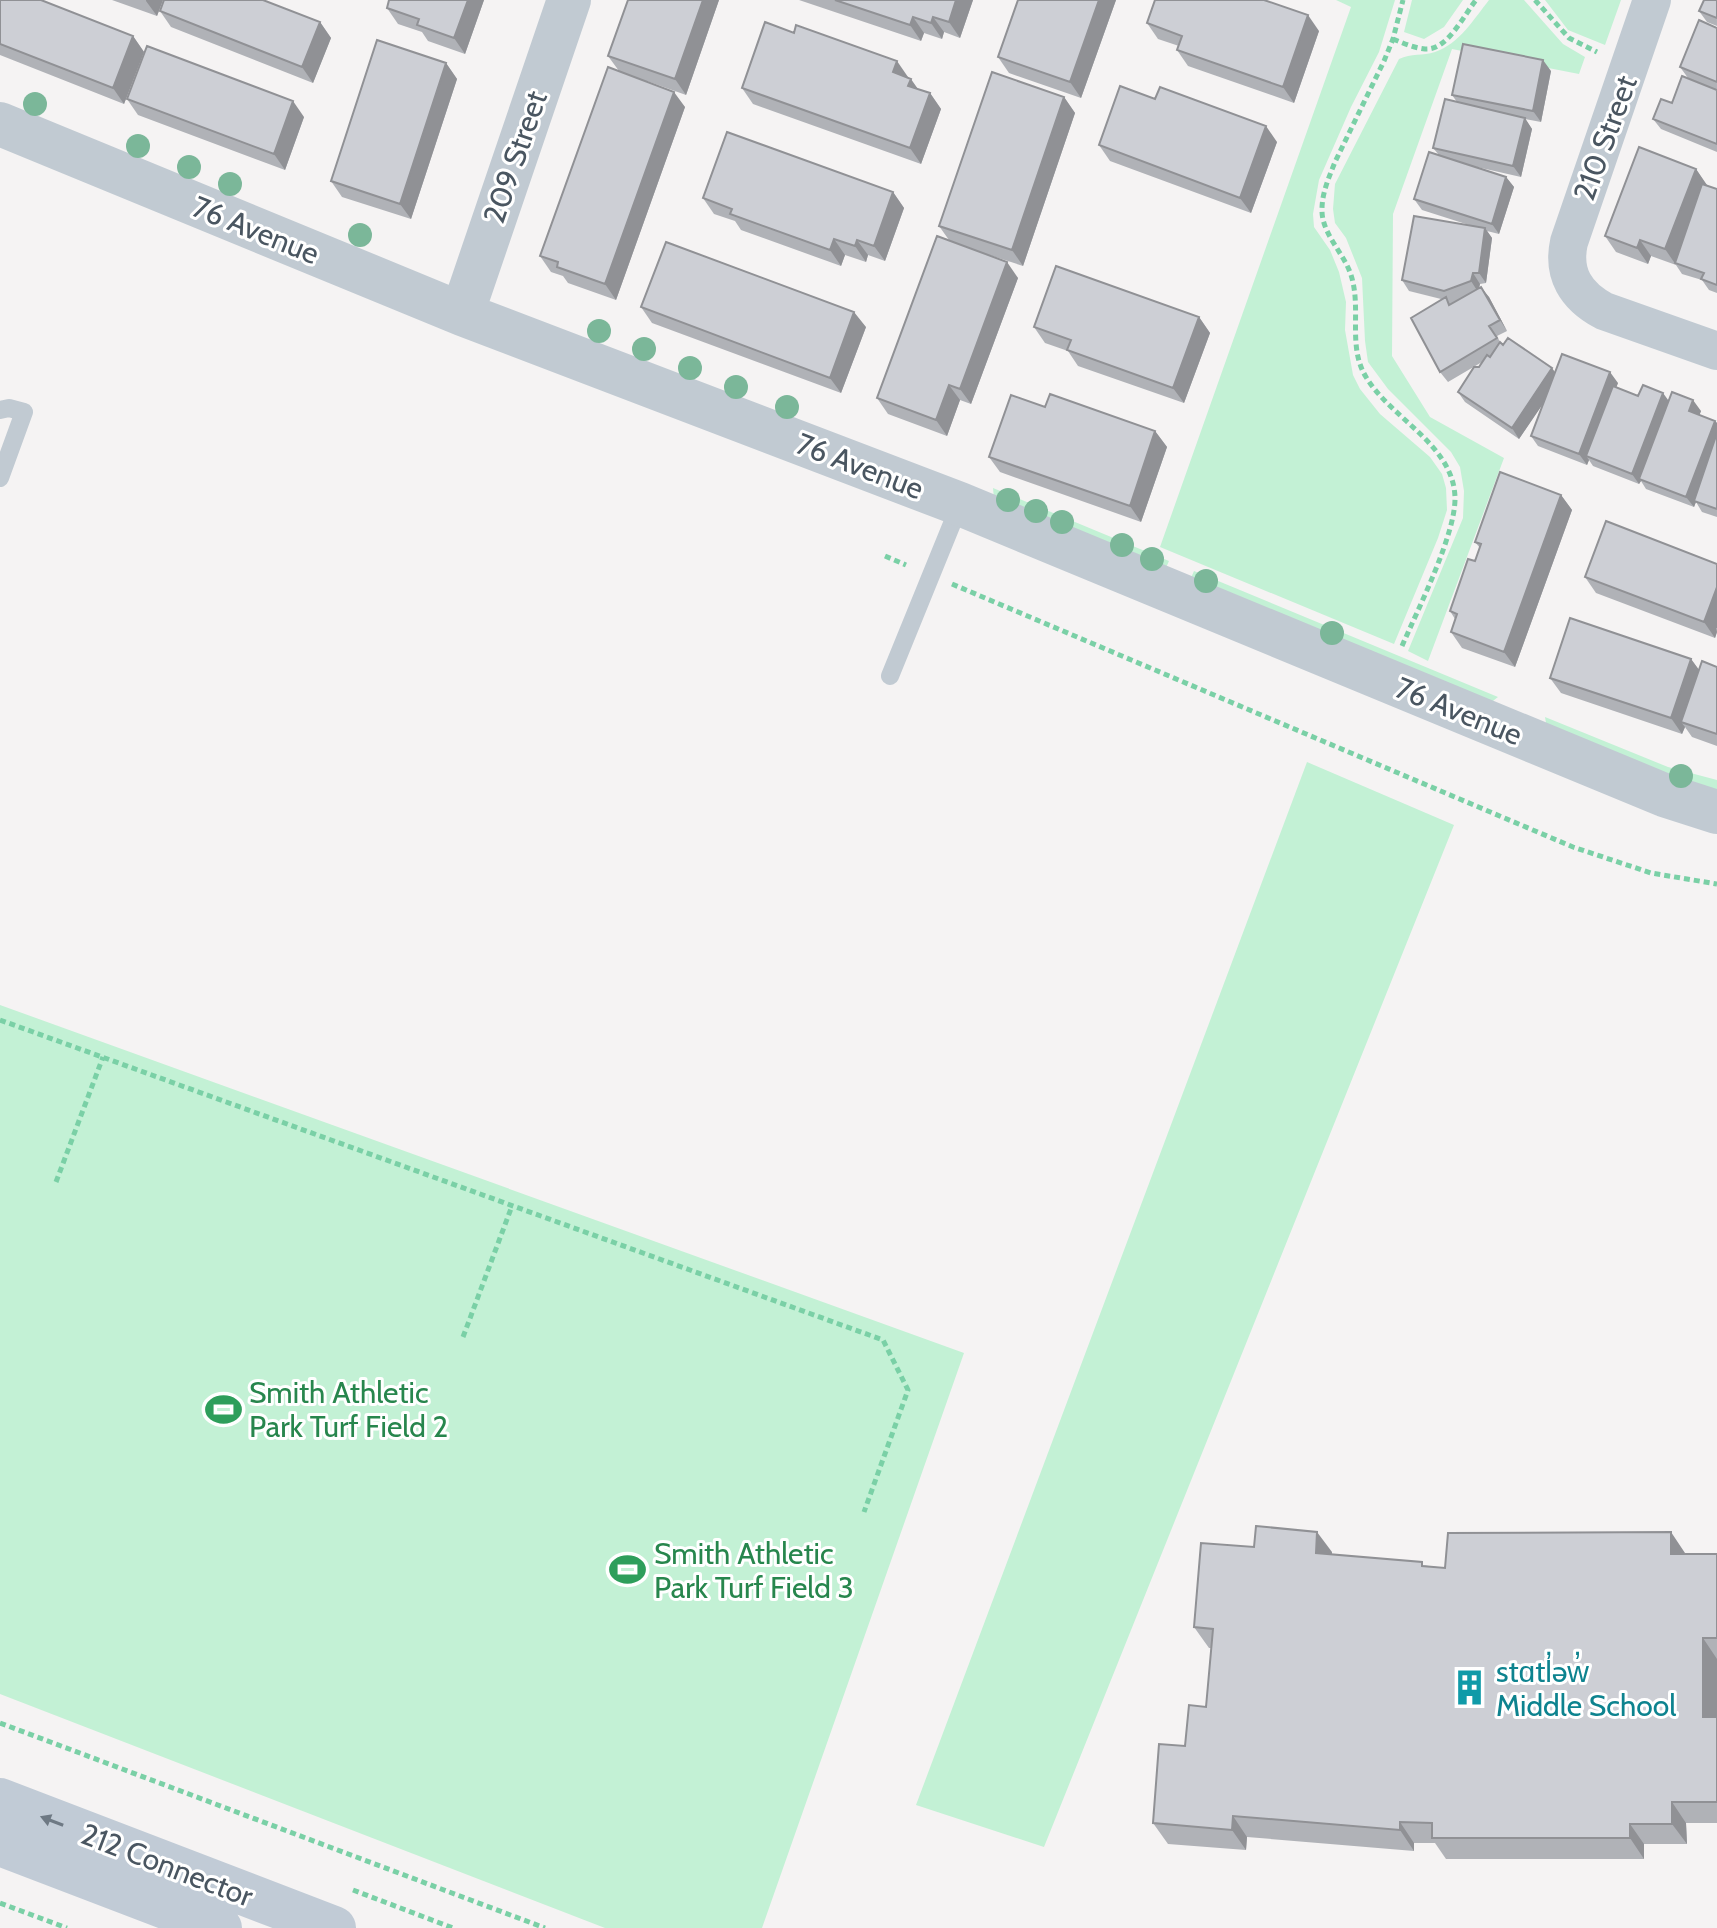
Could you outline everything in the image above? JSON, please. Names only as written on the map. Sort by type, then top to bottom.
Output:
[{"type":"main road","name":"212 Connector","points":[[0,1800],[334,1928]]},
{"type":"main road","name":"212 Connector","points":[[0,1844],[220,1928]]},
{"type":"street","name":"209 Street","points":[[462,314],[569,0]]},
{"type":"street","name":"210 Street","points":[[1652,0],[1569,242],[1566,257],[1569,276],[1589,303],[1604,311],[1717,351]]},
{"type":"street","name":"76 Avenue","points":[[0,124],[462,314],[960,504],[1664,795],[1717,812]]},
{"type":"lane","points":[[0,410],[9,408],[24,412],[0,478]]},
{"type":"lane","points":[[890,676],[960,504]]},
{"type":"path","points":[[1399,652],[1447,539],[1454,513],[1452,476],[1445,461],[1374,389],[1359,362],[1351,275],[1329,235],[1322,210],[1328,178],[1393,39],[1403,0]]},
{"type":"path","points":[[1393,39],[1423,49],[1433,49],[1446,41],[1476,0]]},
{"type":"path","points":[[1535,0],[1569,38],[1607,56]]},
{"type":"path","points":[[885,556],[911,567]]},
{"type":"path","points":[[953,584],[1573,847],[1651,873],[1717,884]]},
{"type":"path","points":[[0,1020],[883,1340],[908,1390],[864,1512]]},
{"type":"path","points":[[56,1182],[103,1057]]},
{"type":"path","points":[[463,1337],[512,1206]]},
{"type":"path","points":[[0,1723],[545,1928]]},
{"type":"path","points":[[0,1903],[67,1928]]},
{"type":"green space","points":[[1336,0],[1395,0],[1379,52],[1319,180],[1314,227],[1330,250],[1339,272],[1346,302],[1345,330],[1353,375],[1360,389],[1380,414],[1430,457],[1442,474],[1446,488],[1447,510],[1438,538],[1394,644],[1160,547],[1351,7]]},
{"type":"green space","points":[[1412,0],[1463,0],[1444,27],[1424,39],[1404,32]]},
{"type":"green space","points":[[1489,0],[1524,0],[1563,44],[1585,57],[1579,74],[1452,49],[1393,214],[1392,356],[1430,417],[1504,458],[1428,661],[1408,651],[1463,518],[1464,491],[1460,467],[1451,452],[1388,389],[1368,362],[1362,278],[1346,238],[1335,223],[1335,184],[1399,59],[1444,48],[1465,30]]},
{"type":"green space","points":[[1545,0],[1621,0],[1605,45],[1568,30]]},
{"type":"green space","points":[[993,488],[1169,561],[1165,570],[994,499]]},
{"type":"green space","points":[[1194,571],[1498,697],[1489,704],[1190,580]]},
{"type":"green space","points":[[1545,717],[1668,767],[1717,780],[1717,791],[1682,782],[1547,729]]},
{"type":"green space","points":[[1307,762],[1454,825],[1044,1847],[916,1805]]},
{"type":"green space","points":[[0,1005],[964,1353],[762,1928],[605,1928],[0,1694]]},
{"type":"building","points":[[0,0],[41,0],[133,36],[113,88],[0,44]]},
{"type":"building","points":[[164,0],[263,0],[320,22],[302,67],[160,11]]},
{"type":"building","points":[[389,0],[468,0],[454,38],[417,25],[419,19],[387,8]]},
{"type":"building","points":[[628,0],[703,0],[675,79],[608,56]]},
{"type":"building","points":[[835,0],[956,0],[949,22],[933,17],[931,23],[913,17],[910,25]]},
{"type":"building","points":[[1018,0],[1099,0],[1070,82],[998,57]]},
{"type":"building","points":[[1155,0],[1264,0],[1308,15],[1283,87],[1177,50],[1182,36],[1147,23]]},
{"type":"building","points":[[1704,0],[1717,0],[1717,18],[1699,11]]},
{"type":"building","points":[[1699,20],[1717,28],[1717,82],[1680,67]]},
{"type":"building","points":[[765,22],[794,33],[796,25],[897,61],[893,72],[911,79],[908,86],[930,93],[910,148],[742,88]]},
{"type":"building","points":[[377,40],[446,63],[400,204],[331,181]]},
{"type":"building","points":[[1463,44],[1543,60],[1533,111],[1452,95]]},
{"type":"building","points":[[147,46],[293,101],[274,154],[127,99]]},
{"type":"building","points":[[608,67],[674,92],[605,284],[557,267],[558,262],[540,256]]},
{"type":"building","points":[[992,72],[1064,97],[1012,250],[939,226]]},
{"type":"building","points":[[1682,76],[1717,90],[1717,144],[1653,119],[1661,99],[1672,103]]},
{"type":"building","points":[[1120,86],[1155,99],[1160,87],[1266,126],[1240,198],[1099,145]]},
{"type":"building","points":[[1445,99],[1525,118],[1513,166],[1433,148]]},
{"type":"building","points":[[727,132],[893,192],[874,246],[857,240],[855,246],[834,239],[830,250],[730,214],[732,209],[703,198]]},
{"type":"building","points":[[1639,147],[1696,169],[1665,249],[1640,240],[1637,248],[1605,236]]},
{"type":"building","points":[[1429,152],[1506,177],[1492,224],[1414,199]]},
{"type":"building","points":[[1702,184],[1717,189],[1717,285],[1701,279],[1704,273],[1675,263]]},
{"type":"building","points":[[1414,216],[1485,228],[1479,273],[1473,273],[1471,281],[1444,291],[1402,280]]},
{"type":"building","points":[[937,236],[1007,262],[960,389],[949,385],[936,420],[877,398]]},
{"type":"building","points":[[666,242],[854,312],[830,378],[641,307]]},
{"type":"building","points":[[1056,266],[1199,317],[1173,388],[1067,350],[1071,340],[1034,327]]},
{"type":"building","points":[[1481,287],[1500,320],[1489,326],[1497,338],[1440,372],[1411,318],[1446,297],[1449,305]]},
{"type":"building","points":[[1508,338],[1552,368],[1512,428],[1458,392],[1474,367],[1479,367],[1500,342],[1503,345]]},
{"type":"building","points":[[1562,354],[1610,372],[1579,454],[1531,436]]},
{"type":"building","points":[[1643,385],[1663,393],[1632,474],[1586,456],[1613,386],[1638,396]]},
{"type":"building","points":[[1672,392],[1693,400],[1689,411],[1715,421],[1686,497],[1639,479]]},
{"type":"building","points":[[1050,394],[1155,431],[1130,506],[989,457],[1011,395],[1045,407]]},
{"type":"building","points":[[1717,433],[1717,509],[1694,501]]},
{"type":"building","points":[[1500,472],[1561,495],[1504,652],[1451,632],[1457,614],[1450,611],[1468,559],[1475,561],[1481,544],[1475,542]]},
{"type":"building","points":[[1606,521],[1717,564],[1717,587],[1704,622],[1585,577]]},
{"type":"building","points":[[1570,618],[1691,659],[1671,718],[1550,678]]},
{"type":"building","points":[[1702,661],[1717,667],[1717,734],[1681,722]]},
{"type":"building","name":"stɑtl̓əw̓ Middle School","points":[[1256,1526],[1317,1532],[1316,1553],[1422,1562],[1422,1566],[1445,1568],[1448,1533],[1671,1532],[1671,1554],[1717,1554],[1717,1638],[1703,1638],[1703,1717],[1717,1717],[1717,1802],[1672,1802],[1672,1824],[1630,1824],[1630,1838],[1432,1838],[1432,1823],[1400,1822],[1400,1830],[1233,1816],[1232,1830],[1153,1823],[1159,1744],[1185,1746],[1189,1705],[1206,1707],[1213,1629],[1194,1627],[1201,1543],[1254,1547]]},
{"type":"place","name":"Smith Athletic Park Turf Field 2","points":[[223,1409]]},
{"type":"place","name":"Smith Athletic Park Turf Field 3","points":[[628,1570]]},
{"type":"place","name":"stɑtl̓əw̓ Middle School","points":[[1470,1688]]}]
